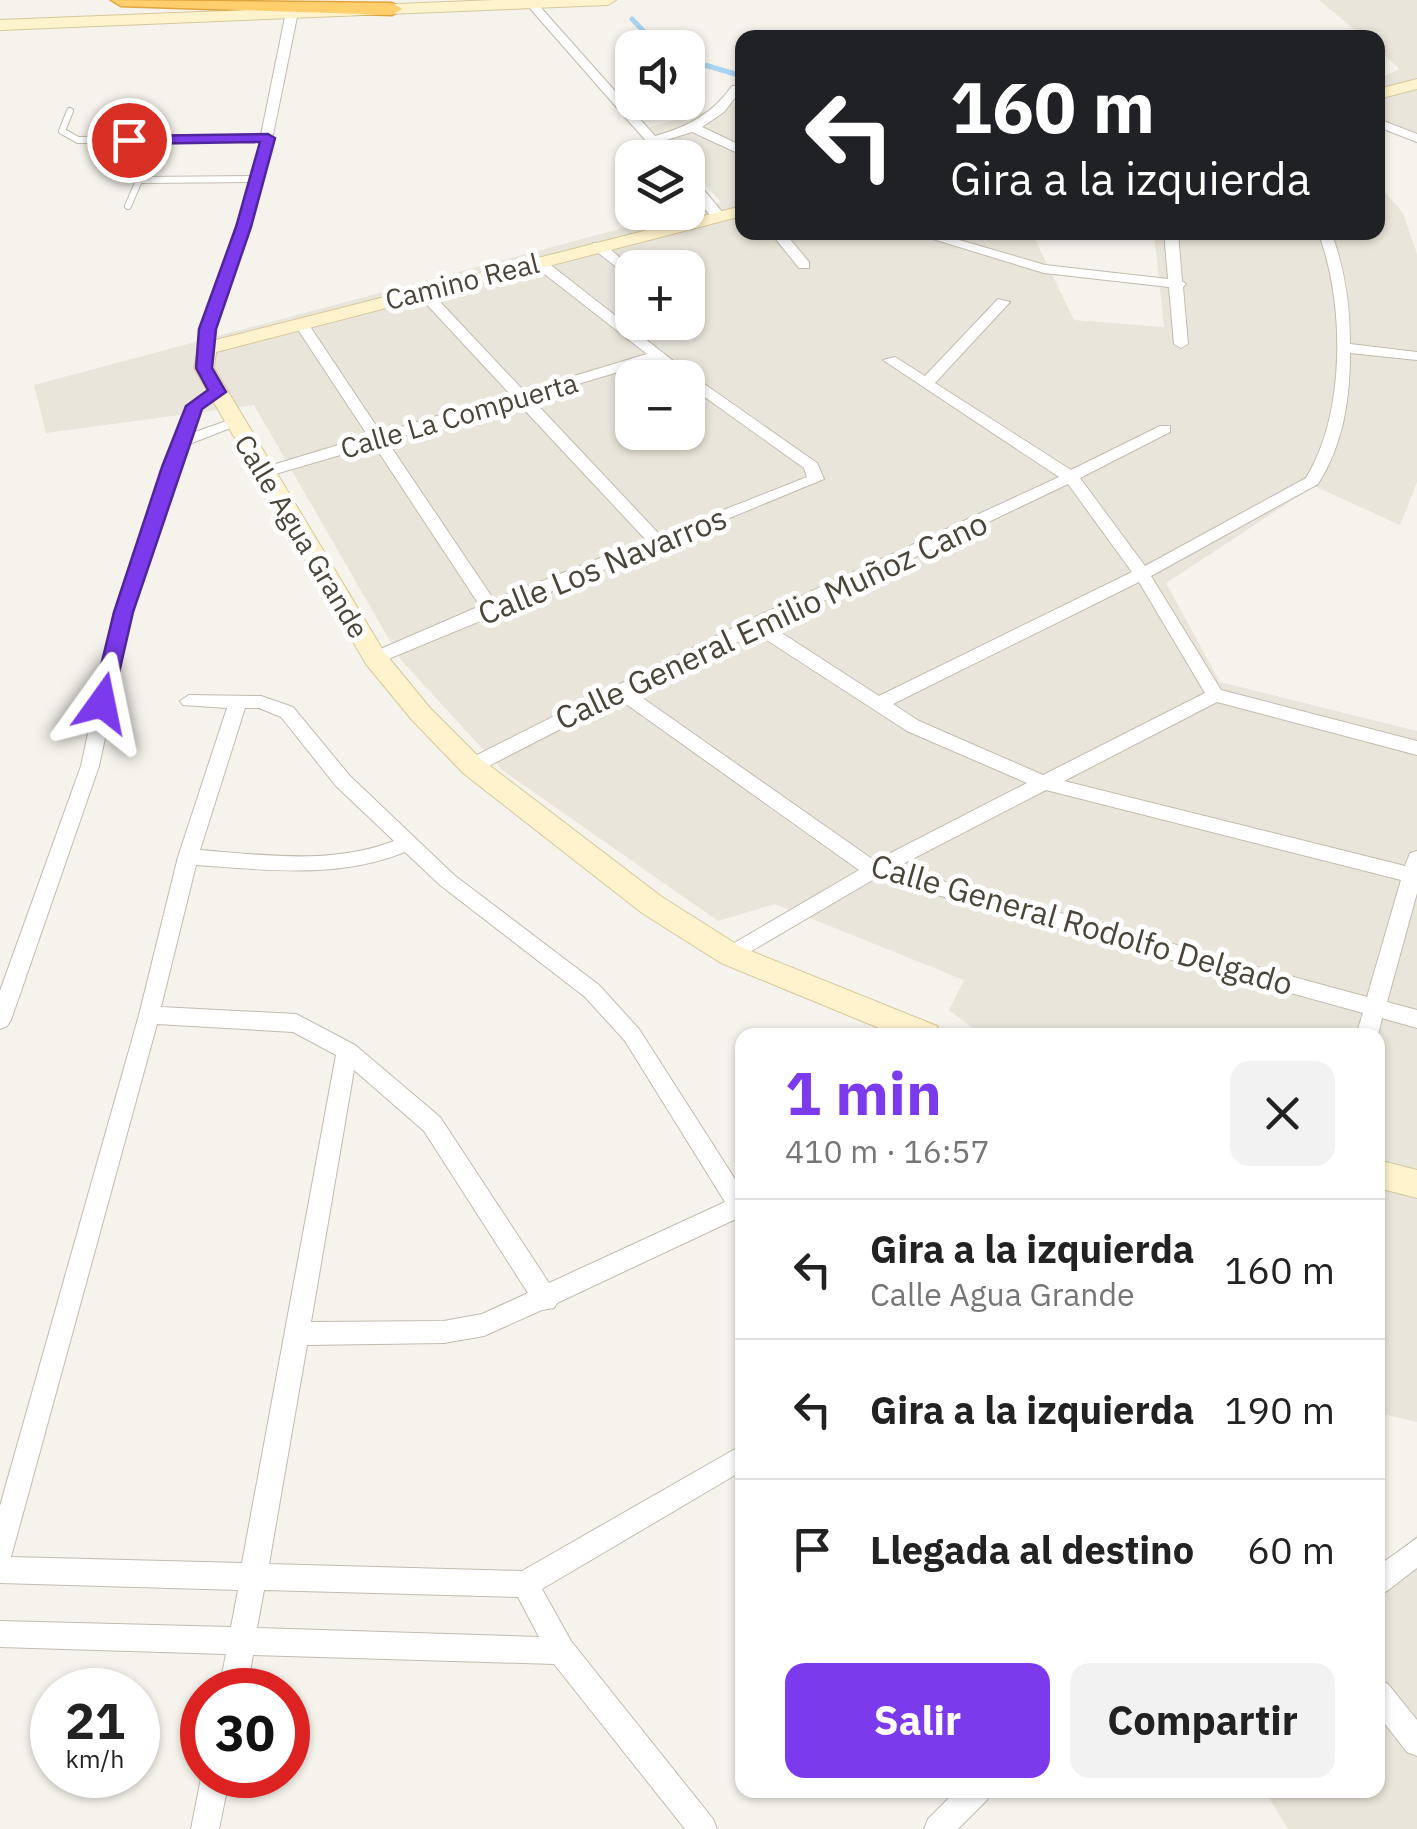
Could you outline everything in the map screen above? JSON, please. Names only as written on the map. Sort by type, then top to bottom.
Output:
[{"type":"highway","points":[[121,0],[392,8]]},
{"type":"street","points":[[0,25],[608,0]]},
{"type":"street","points":[[538,2],[653,140],[696,129],[721,110],[735,90]]},
{"type":"street","name":"Calle Agua Grande","points":[[292,12],[258,180],[208,329],[204,368],[262,473],[375,658],[421,714],[472,766],[536,820],[652,905],[731,955],[910,1028]]},
{"type":"street","points":[[1385,92],[1417,84]]},
{"type":"street","points":[[1385,127],[1417,138]]},
{"type":"street","points":[[696,129],[735,148]]},
{"type":"street","points":[[705,200],[718,216]]},
{"type":"street","name":"Camino Real","points":[[207,348],[422,290],[735,213]]},
{"type":"street","points":[[783,240],[804,266]]},
{"type":"street","points":[[944,240],[1044,268],[1179,284]]},
{"type":"street","points":[[1173,240],[1181,344]]},
{"type":"street","points":[[876,705],[1142,574],[1312,481],[1323,469],[1334,443],[1340,409],[1343,348],[1336,257],[1328,240]]},
{"type":"street","points":[[598,246],[615,260]]},
{"type":"street","points":[[538,262],[662,360]]},
{"type":"street","points":[[422,290],[657,542]]},
{"type":"street","points":[[927,383],[1004,302]]},
{"type":"street","points":[[300,322],[490,608]]},
{"type":"street","points":[[1343,348],[1417,356]]},
{"type":"street","name":"Calle La Compuerta","points":[[262,473],[656,356]]},
{"type":"street","points":[[890,360],[1072,478],[1142,574],[1215,695]]},
{"type":"street","name":"Calle Los Navarros","points":[[375,658],[490,608],[812,483],[816,475],[810,466],[705,391]]},
{"type":"street","points":[[0,1020],[90,766],[123,612],[180,442],[194,406],[217,392]]},
{"type":"street","points":[[180,442],[235,423]]},
{"type":"street","name":"Calle General Emilio Muñoz Cano","points":[[472,766],[617,689],[1072,478],[1166,429]]},
{"type":"street","points":[[755,624],[876,705],[947,742],[1040,782],[1415,870],[1369,1028]]},
{"type":"street","name":"Calle General Rodolfo Delgado","points":[[617,689],[874,870],[1417,1019]]},
{"type":"street","points":[[731,955],[874,870],[1215,695],[1417,748]]},
{"type":"street","points":[[189,701],[262,702],[287,712],[343,781],[446,880],[608,1006],[632,1035],[735,1197]]},
{"type":"street","points":[[0,1554],[188,857],[238,702]]},
{"type":"street","points":[[188,857],[338,862],[389,853],[408,843]]},
{"type":"street","points":[[148,1015],[300,1024],[346,1052],[432,1124],[546,1300]]},
{"type":"street","points":[[237,1668],[346,1052]]},
{"type":"street","points":[[1385,1176],[1417,1184]]},
{"type":"street","points":[[297,1334],[462,1330],[546,1300],[735,1211]]},
{"type":"street","points":[[0,1570],[525,1584],[735,1461]]},
{"type":"street","points":[[1385,1576],[1417,1550]]},
{"type":"street","points":[[525,1584],[561,1651],[703,1829]]},
{"type":"street","points":[[0,1634],[561,1651]]},
{"type":"street","points":[[1385,1703],[1417,1742]]},
{"type":"street","points":[[205,1829],[211,1798]]},
{"type":"street","points":[[938,1829],[969,1798]]},
{"type":"lane","points":[[70,111],[62,131],[67,137],[268,138]]},
{"type":"lane","points":[[128,206],[157,139]]},
{"type":"lane","points":[[140,180],[258,180]]},
{"type":"shaded area","points":[[1319,0],[1417,0],[1417,144],[1385,124],[1385,76],[1400,69],[1385,56],[1385,30],[1355,30]]},
{"type":"shaded area","points":[[735,103],[735,240],[1035,240],[1074,320],[1164,327],[1155,240],[1385,240],[1385,192],[1403,213],[1417,254],[1417,482],[1400,525],[1314,486],[1166,583],[1220,682],[1417,731],[1417,1422],[1385,1415],[1385,1028],[973,1028],[949,1010],[964,980],[775,904],[718,921],[502,770],[401,660],[254,405],[46,433],[34,385],[616,230],[705,230],[705,206],[721,202],[705,185],[705,140],[659,140],[647,128],[675,120],[705,120],[705,112]]},
{"type":"shaded area","points":[[1417,1535],[1417,1829],[1288,1829],[1269,1798],[1385,1798],[1385,1562]]},
{"type":"waterway","points":[[632,19],[643,30]]},
{"type":"waterway","points":[[705,65],[735,74]]},
{"type":"route","points":[[102,703],[123,612],[171,467],[194,406],[217,392],[204,368],[206,338],[244,227],[268,138],[129,140]]}]
